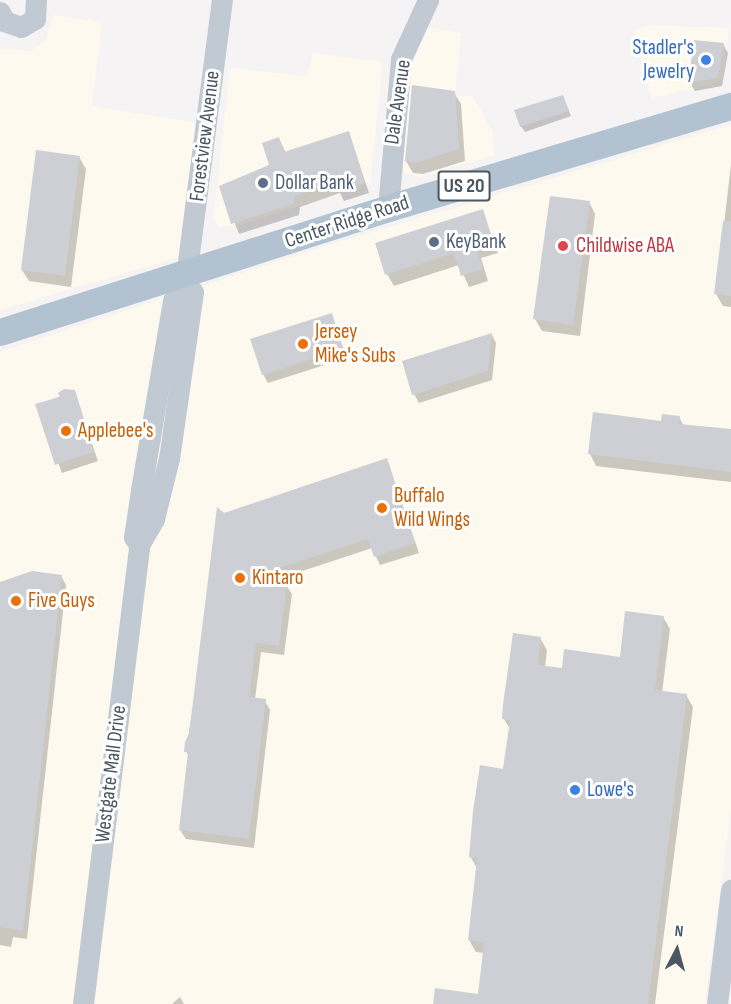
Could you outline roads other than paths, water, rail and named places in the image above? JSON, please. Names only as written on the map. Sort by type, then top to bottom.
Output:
[{"type":"main road","name":"Center Ridge Road","points":[[0,332],[186,278],[388,208],[731,106]]},
{"type":"street","points":[[0,12],[4,21],[21,27],[35,19],[36,0]]},
{"type":"street","name":"Forestview Avenue","points":[[186,278],[222,0]]},
{"type":"street","name":"Dale Avenue","points":[[388,208],[401,59],[428,0]]},
{"type":"street","name":"Westgate Mall Drive","points":[[83,1004],[139,545],[134,537],[173,301],[186,278]]},
{"type":"street","points":[[717,1004],[731,890]]},
{"type":"place","name":"Stadler's Jewelry","points":[[706,60]]},
{"type":"place","name":"Dollar Bank","points":[[263,183]]},
{"type":"place","name":"KeyBank","points":[[434,242]]},
{"type":"place","name":"Childwise ABA","points":[[563,246]]},
{"type":"place","name":"Jersey Mike's Subs","points":[[303,344]]},
{"type":"place","name":"Applebee's","points":[[66,431]]},
{"type":"place","name":"Buffalo Wild Wings","points":[[382,508]]},
{"type":"place","name":"Kintaro","points":[[240,578]]},
{"type":"place","name":"Five Guys","points":[[16,601]]},
{"type":"place","name":"Lowe's","points":[[575,790]]}]
